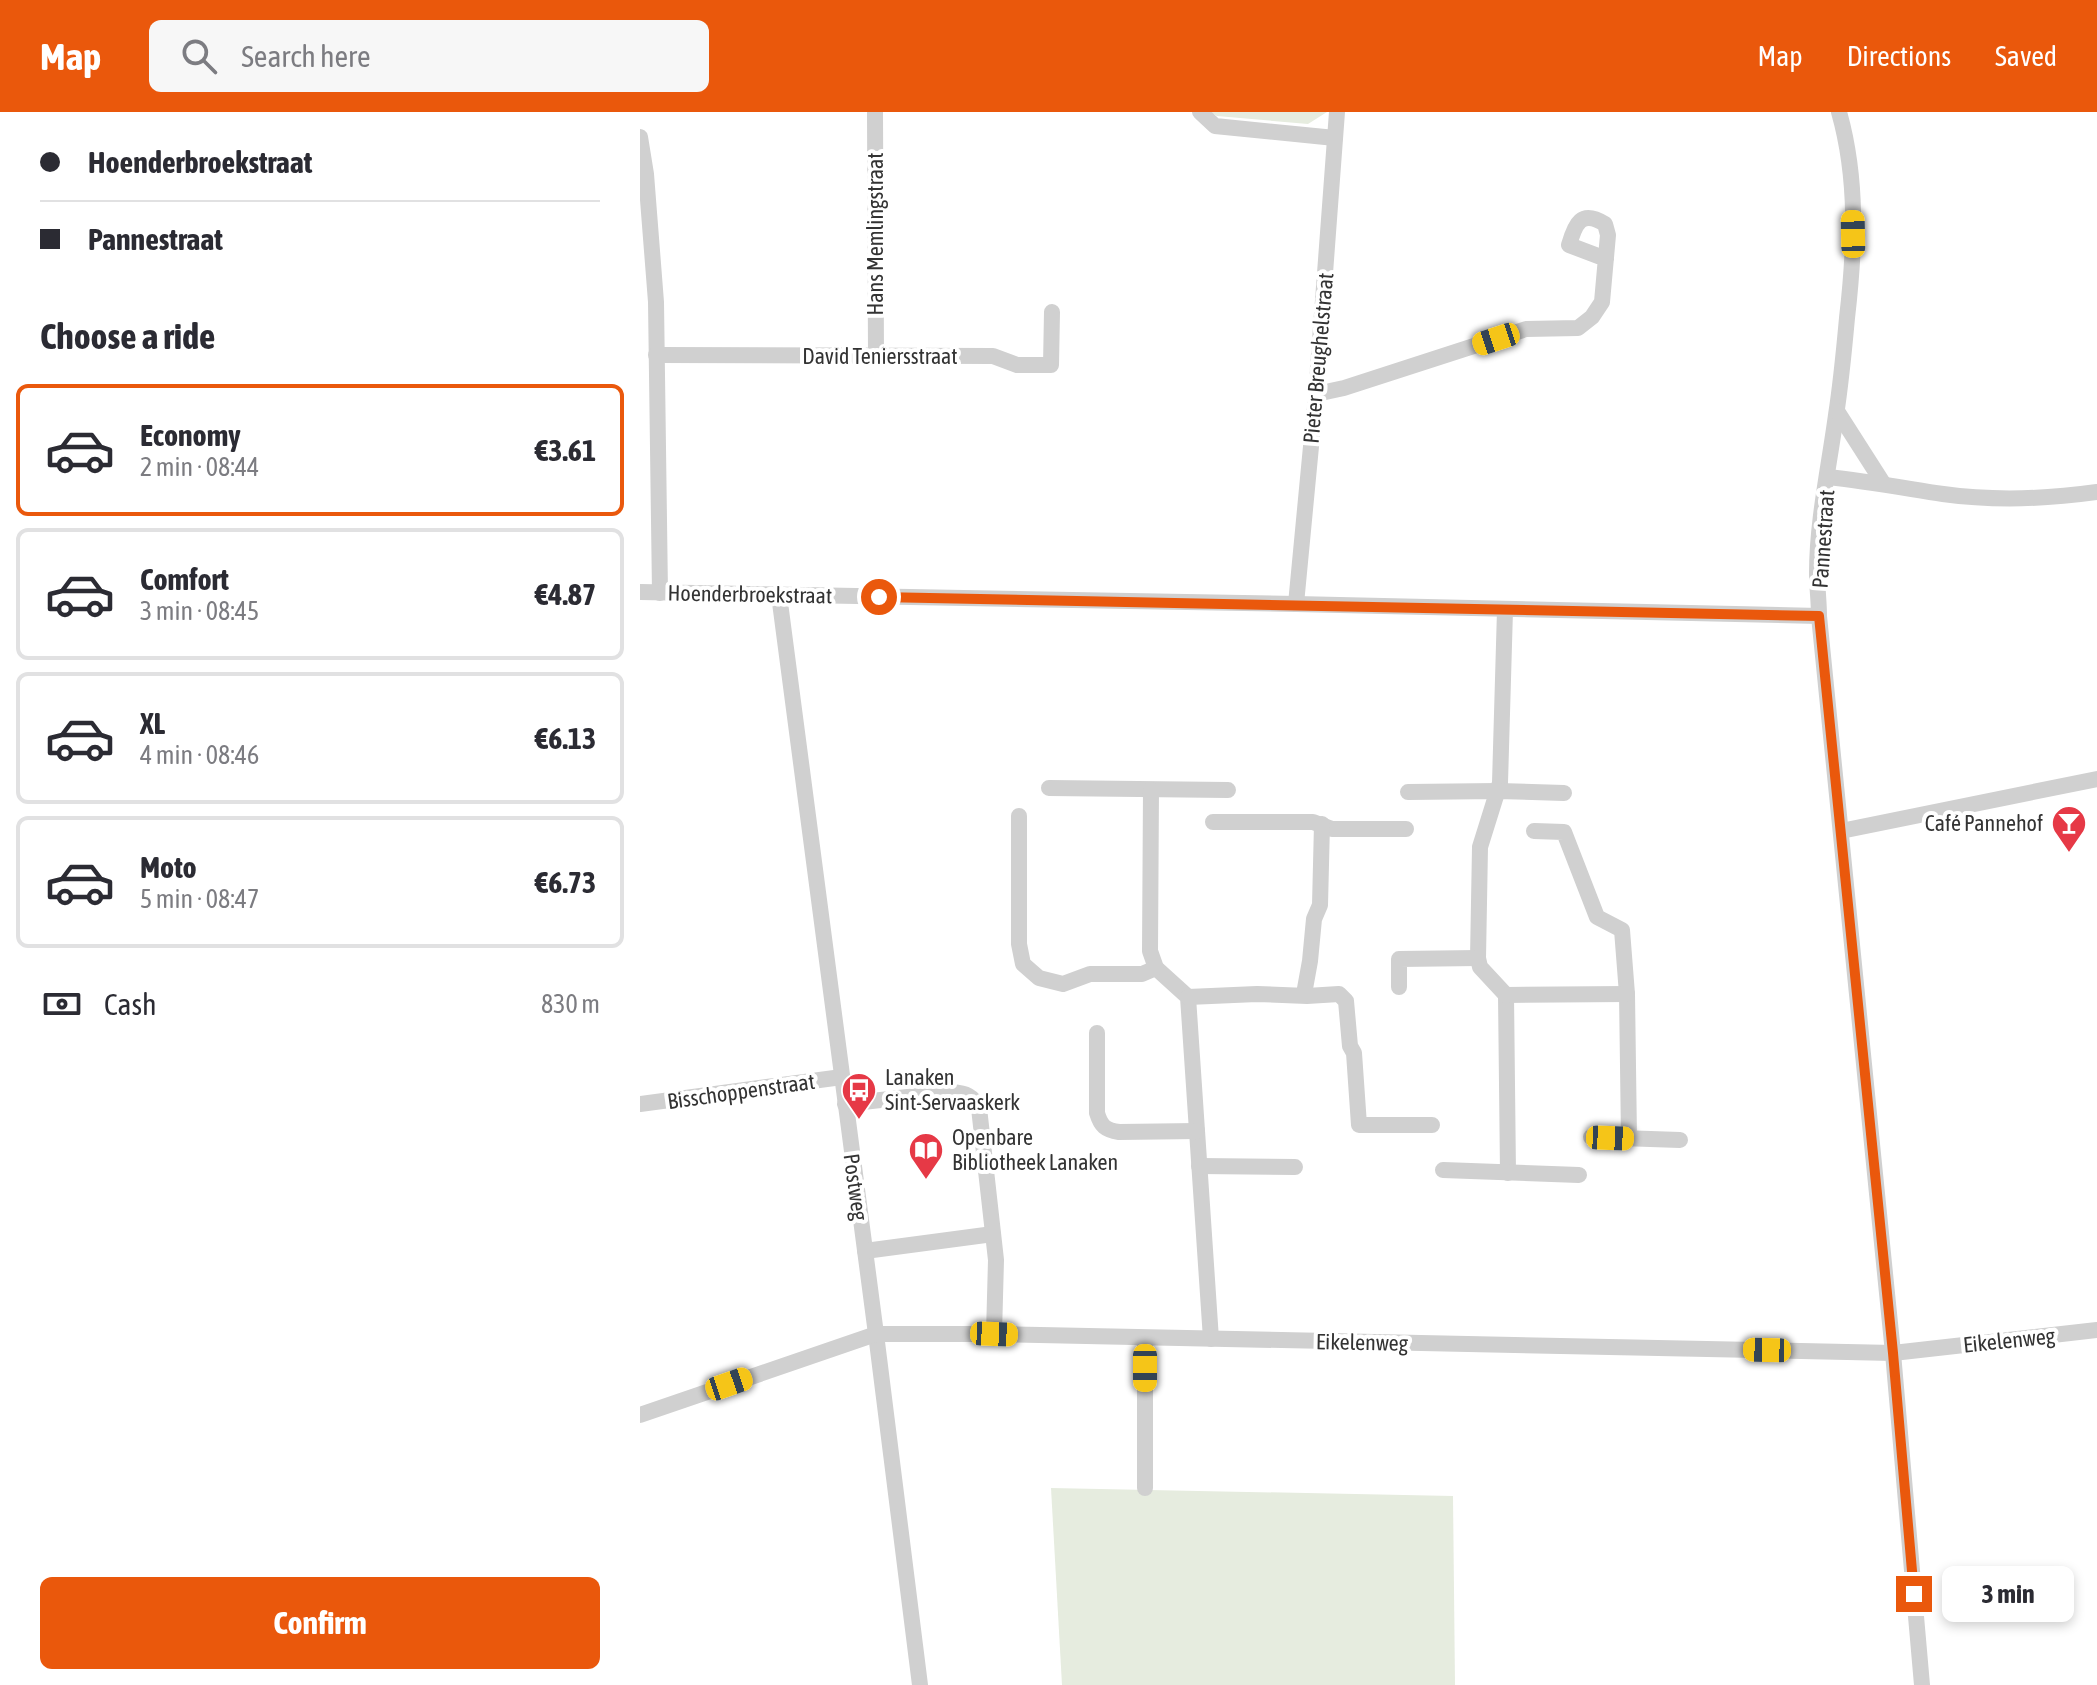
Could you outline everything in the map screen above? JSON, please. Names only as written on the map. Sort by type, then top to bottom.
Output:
[{"type":"street","name":"Hans Memlingstraat","points":[[875,112],[876,357]]},
{"type":"street","points":[[1200,112],[1215,126],[1335,138]]},
{"type":"street","name":"Pieter Breughelstraat","points":[[1296,604],[1316,394],[1337,112]]},
{"type":"street","name":"Pannestraat","points":[[1839,112],[1852,173],[1851,285],[1818,558],[1819,616],[1893,1353],[1922,1685]]},
{"type":"street","points":[[640,137],[655,288],[660,593]]},
{"type":"street","points":[[1316,394],[1344,388],[1526,329],[1578,328],[1592,317],[1602,302],[1606,259]]},
{"type":"street","name":"David Teniersstraat","points":[[656,355],[993,356],[1017,365],[1051,365],[1052,312]]},
{"type":"street","points":[[1837,411],[1883,483]]},
{"type":"street","points":[[1827,477],[1946,494],[2012,498],[2097,492]]},
{"type":"street","name":"Hoenderbroekstraat","points":[[640,592],[1819,616]]},
{"type":"street","name":"Postweg","points":[[779,595],[920,1685]]},
{"type":"street","points":[[1505,610],[1500,783],[1480,847],[1480,967],[1506,995],[1627,994]]},
{"type":"street","points":[[1841,831],[2097,779]]},
{"type":"street","points":[[1049,788],[1228,790]]},
{"type":"street","points":[[1151,790],[1150,951],[1156,968],[1188,997],[1339,994],[1346,1001],[1350,1046],[1354,1053],[1359,1125],[1432,1125]]},
{"type":"street","points":[[1408,792],[1564,793]]},
{"type":"street","points":[[1019,816],[1019,944],[1023,964],[1039,978],[1063,984],[1090,974],[1142,974],[1156,968]]},
{"type":"street","points":[[1213,822],[1313,822],[1332,829],[1406,829]]},
{"type":"street","points":[[1304,994],[1314,919],[1320,905],[1322,824]]},
{"type":"street","points":[[1534,831],[1564,832],[1597,917],[1622,930],[1627,994],[1629,1138]]},
{"type":"street","points":[[1399,987],[1399,959],[1478,958]]},
{"type":"street","points":[[1506,995],[1508,1173]]},
{"type":"street","points":[[1188,997],[1211,1339]]},
{"type":"street","points":[[1097,1033],[1097,1113],[1100,1124],[1108,1131],[1119,1132],[1197,1131]]},
{"type":"street","name":"Bisschoppenstraat","points":[[640,1104],[842,1077]]},
{"type":"street","points":[[845,1104],[952,1092],[971,1097],[979,1108],[996,1260],[994,1334]]},
{"type":"street","points":[[1591,1137],[1680,1140]]},
{"type":"street","points":[[1199,1166],[1295,1167]]},
{"type":"street","points":[[1443,1170],[1579,1175]]},
{"type":"street","points":[[865,1251],[993,1234]]},
{"type":"street","name":"Eikelenweg","points":[[640,1415],[876,1334],[1893,1353],[2097,1330]]},
{"type":"street","points":[[1145,1338],[1145,1488]]},
{"type":"shaded area","points":[[1210,112],[1327,112],[1308,124],[1217,116]]},
{"type":"shaded area","points":[[1051,1488],[1453,1496],[1455,1685],[1062,1685]]},
{"type":"place","name":"Café Pannehof","points":[[2069,854]]},
{"type":"place","name":"Lanaken Sint-Servaaskerk","points":[[859,1121]]},
{"type":"place","name":"Openbare Bibliotheek Lanaken","points":[[926,1181]]},
{"type":"route","points":[[879,597],[1819,616],[1914,1594]]}]
